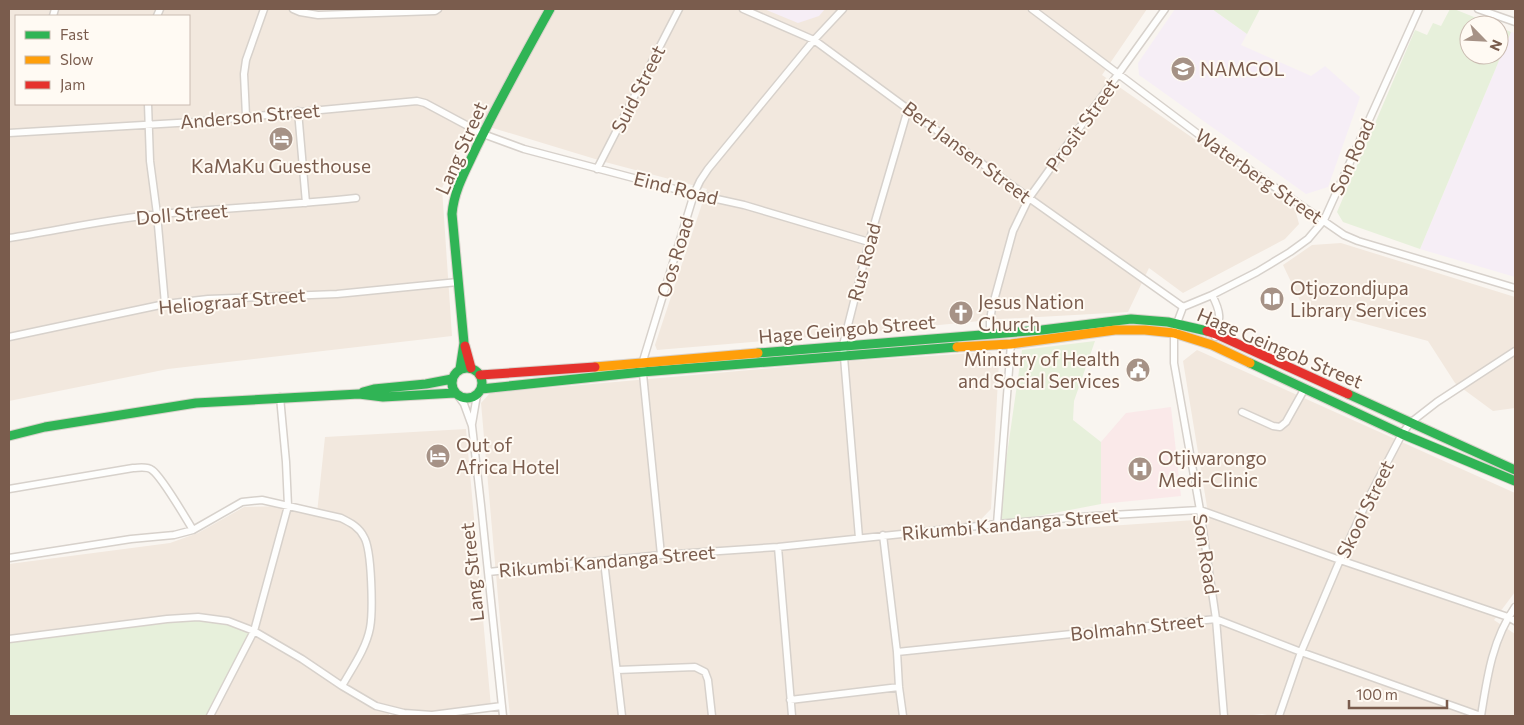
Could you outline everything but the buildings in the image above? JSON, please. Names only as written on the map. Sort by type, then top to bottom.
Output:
[{"type":"main road","name":"Lang Street","points":[[471,368],[464,343],[452,208],[458,187],[483,134],[550,9]]},
{"type":"main road","name":"Hage Geingob Street","points":[[358,394],[379,396],[432,392],[457,395],[468,399],[479,392],[642,368],[843,345],[1062,328],[1123,320],[1144,320],[1176,323],[1216,334],[1515,470]]},
{"type":"main road","name":"Hage Geingob Street","points":[[480,376],[844,356],[1011,344],[1131,329],[1174,334],[1212,345],[1402,434],[1515,481]]},
{"type":"main road","name":"Lang Street","points":[[460,370],[464,343]]},
{"type":"main road","points":[[1241,358],[1246,349]]},
{"type":"main road","points":[[457,395],[452,379],[456,372],[471,368],[478,372],[482,382],[479,392]]},
{"type":"main road","points":[[9,436],[45,427],[196,403],[358,394],[374,389],[426,384],[452,379]]},
{"type":"main road","points":[[1446,452],[1451,442]]},
{"type":"street","points":[[246,116],[244,74],[246,60],[264,9]]},
{"type":"street","points":[[294,9],[318,15],[434,11],[438,9]]},
{"type":"street","name":"Suid Street","points":[[597,169],[679,9]]},
{"type":"street","name":"Bert Jansen Street","points":[[743,9],[814,40],[1183,308]]},
{"type":"street","name":"Oos Road","points":[[661,555],[642,368],[694,194],[708,169],[814,40],[843,9]]},
{"type":"street","name":"Waterberg Street","points":[[1032,9],[1202,137],[1344,235],[1358,241],[1515,288]]},
{"type":"street","name":"Prosit Street","points":[[990,334],[992,308],[1013,231],[1029,198],[1165,9]]},
{"type":"street","name":"Son Road","points":[[1183,308],[1257,272],[1290,252],[1308,239],[1324,220],[1419,9]]},
{"type":"street","points":[[1478,9],[1515,22]]},
{"type":"street","name":"Anderson Street","points":[[9,133],[149,124],[417,101],[425,103],[483,134]]},
{"type":"street","points":[[148,105],[150,161],[165,304]]},
{"type":"street","name":"Rus Road","points":[[859,538],[843,345],[869,242],[908,108]]},
{"type":"street","points":[[298,111],[306,203]]},
{"type":"street","name":"Eind Road","points":[[483,134],[524,149],[694,194],[744,205],[869,242]]},
{"type":"street","name":"Doll Street","points":[[9,238],[157,214],[356,198]]},
{"type":"street","name":"Heliograaf Street","points":[[9,337],[165,304],[208,299],[337,294],[458,282]]},
{"type":"street","points":[[1212,295],[1220,315],[1212,345]]},
{"type":"street","points":[[1176,323],[1183,308]]},
{"type":"street","name":"Son Road","points":[[1176,323],[1174,363],[1200,510],[1216,619],[1224,716]]},
{"type":"street","points":[[997,524],[1011,344]]},
{"type":"street","name":"Skool Street","points":[[1279,716],[1301,652],[1340,560],[1369,497],[1402,434],[1410,423],[1437,402],[1515,351]]},
{"type":"street","points":[[1242,412],[1273,426],[1280,427],[1286,422],[1305,388]]},
{"type":"street","name":"Lang Street","points":[[472,426],[479,392]]},
{"type":"street","name":"Lang Street","points":[[457,395],[464,404],[472,426],[503,716]]},
{"type":"street","points":[[210,716],[254,631],[288,506],[280,397]]},
{"type":"street","points":[[9,490],[144,467],[152,470],[159,477],[193,530]]},
{"type":"street","points":[[9,558],[131,539],[174,535],[193,530],[242,502],[262,500],[341,518],[352,523],[365,538],[369,548],[371,588],[370,628],[359,657],[342,686]]},
{"type":"street","name":"Rikumbi Kandanga Street","points":[[488,572],[661,555],[778,547],[997,524],[1200,510],[1515,621]]},
{"type":"street","points":[[883,535],[898,652],[899,687],[904,716]]},
{"type":"street","points":[[778,547],[792,716]]},
{"type":"street","points":[[604,560],[622,716]]},
{"type":"street","points":[[1481,716],[1489,666],[1508,617],[1515,607]]},
{"type":"street","points":[[9,639],[167,619],[198,617],[228,621],[254,631],[376,706],[404,713],[432,715],[502,706]]},
{"type":"street","name":"Bolmahn Street","points":[[898,652],[1216,619],[1301,652],[1481,716]]},
{"type":"street","points":[[617,670],[695,667],[705,672],[708,680],[712,716]]},
{"type":"street","points":[[790,700],[899,687]]},
{"type":"shaded area","points":[[9,9],[1147,9],[1102,75],[1295,209],[1299,224],[1285,239],[1183,293],[1149,268],[1128,312],[1000,319],[657,350],[655,345],[707,189],[605,162],[473,122],[442,188],[452,336],[168,369],[9,401]]},
{"type":"shaded area","points":[[764,9],[825,9],[819,16],[798,23]]},
{"type":"shaded area","points":[[1175,9],[1212,9],[1247,34],[1241,45],[1311,76],[1325,66],[1360,97],[1328,187],[1306,194],[1139,75],[1138,63]]},
{"type":"shaded area","points":[[1511,32],[1515,33],[1515,277],[1420,249],[1497,65],[1509,65],[1509,37]]},
{"type":"shaded area","points":[[1341,243],[1515,297],[1515,408],[1493,411],[1455,383],[1428,341],[1303,307],[1283,265],[1312,245]]},
{"type":"shaded area","points":[[1197,350],[1515,493],[1515,592],[1494,620],[1515,634],[1515,716],[1272,716],[1262,714],[1244,716],[510,716],[481,403],[490,393],[853,361],[990,352],[999,361],[991,509],[965,536],[1209,519],[1183,361]]},
{"type":"shaded area","name":"Otjiwarongo Medi-Clinic","points":[[1171,407],[1181,496],[1101,504],[1101,442],[1126,413]]},
{"type":"shaded area","points":[[466,429],[491,707],[432,715],[389,710],[389,716],[210,716],[9,639],[9,564],[170,543],[198,533],[244,507],[288,506],[317,513],[325,437]]},
{"type":"green space","points":[[1212,9],[1260,9],[1247,34]]},
{"type":"green space","points":[[1450,9],[1469,15],[1459,15],[1459,65],[1497,65],[1420,249],[1343,222],[1337,212],[1415,30],[1427,35],[1433,23],[1441,26]]},
{"type":"green space","points":[[1095,341],[1074,401],[1073,420],[1101,442],[1101,504],[997,524],[1022,350]]},
{"type":"green space","points":[[167,619],[228,621],[254,631],[210,716],[9,716],[9,639]]},
{"type":"traffic: fast","points":[[460,369],[464,343],[452,214],[455,196],[486,128],[550,9]]},
{"type":"traffic: fast","points":[[758,353],[1042,330],[1131,319],[1168,322],[1207,331]]},
{"type":"traffic: fast","points":[[481,389],[642,372],[957,347]]},
{"type":"traffic: fast","points":[[1250,363],[1402,434],[1515,481]]},
{"type":"traffic: fast","points":[[467,368],[478,372],[482,383],[478,394],[467,398],[456,394],[452,383],[456,372],[467,368]]},
{"type":"traffic: fast","points":[[363,392],[452,379]]},
{"type":"traffic: fast","points":[[9,436],[45,427],[196,403],[359,394],[383,397],[455,393]]},
{"type":"traffic: fast","points":[[1348,394],[1515,470]]},
{"type":"traffic: slow","points":[[957,347],[1011,344],[1115,330],[1145,330],[1174,333],[1212,345],[1250,363]]},
{"type":"traffic: slow","points":[[595,367],[758,353]]},
{"type":"traffic: jam","points":[[1207,331],[1348,394]]},
{"type":"traffic: jam","points":[[465,346],[471,368]]},
{"type":"traffic: jam","points":[[480,375],[595,367]]},
{"type":"place","name":"NAMCOL","points":[[1183,69]]},
{"type":"place","name":"KaMaKu Guesthouse","points":[[281,139]]},
{"type":"place","name":"Otjozondjupa Library Services","points":[[1272,299]]},
{"type":"place","name":"Jesus Nation Church","points":[[961,313]]},
{"type":"place","name":"Ministry of Health and Social Services","points":[[1138,370]]},
{"type":"place","name":"Out of Africa Hotel","points":[[438,456]]},
{"type":"place","name":"Otjiwarongo Medi-Clinic","points":[[1140,469]]}]
